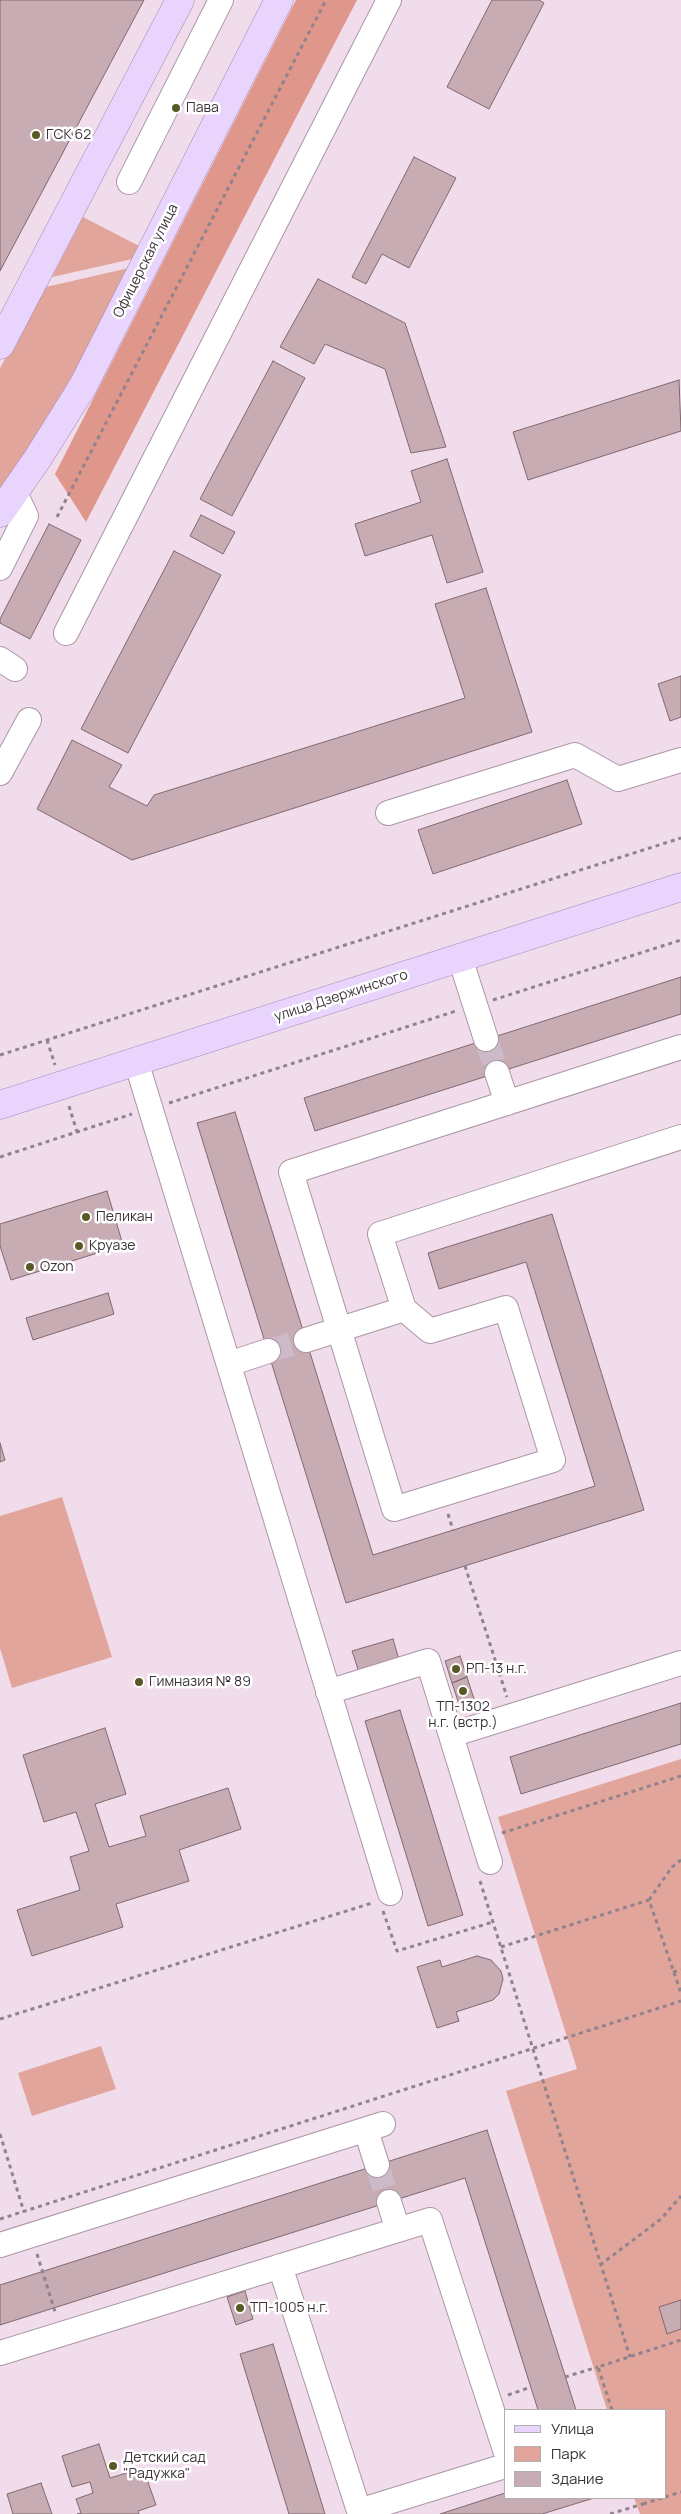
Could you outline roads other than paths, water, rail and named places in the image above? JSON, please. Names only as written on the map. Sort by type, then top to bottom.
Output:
[{"type":"main road","points":[[0,345],[180,0]]},
{"type":"main road","name":"Офицерская улица","points":[[7,503],[83,386],[279,0]]},
{"type":"main road","name":"улица Дзержинского","points":[[0,1105],[681,887]]},
{"type":"lane","points":[[128,182],[221,0]]},
{"type":"lane","points":[[66,633],[389,0]]},
{"type":"lane","points":[[0,568],[26,516],[7,503]]},
{"type":"lane","points":[[0,772],[29,720]]},
{"type":"lane","points":[[388,813],[575,755],[618,779],[681,760]]},
{"type":"lane","points":[[460,958],[486,1039]]},
{"type":"lane","points":[[681,1047],[291,1172],[394,1509],[554,1460],[506,1308],[430,1331],[404,1309],[380,1234],[681,1137]]},
{"type":"lane","points":[[136,1061],[328,1692],[384,1901]]},
{"type":"lane","points":[[497,1073],[507,1103]]},
{"type":"lane","points":[[306,1340],[404,1309]]},
{"type":"lane","points":[[229,1364],[268,1351]]},
{"type":"lane","points":[[328,1692],[428,1661],[483,1839],[484,1868]]},
{"type":"lane","points":[[451,1735],[681,1663]]},
{"type":"lane","points":[[0,2245],[375,2127],[377,2165]]},
{"type":"lane","points":[[389,2202],[398,2230]]},
{"type":"lane","points":[[0,2354],[430,2220],[503,2444]]},
{"type":"lane","points":[[280,2266],[359,2512],[503,2467]]},
{"type":"tunnel","points":[[486,1039],[497,1073]]},
{"type":"tunnel","points":[[268,1351],[306,1340]]},
{"type":"tunnel","points":[[377,2165],[389,2202]]},
{"type":"place","name":"Пава","points":[[176,108]]},
{"type":"place","name":"ГСК 62","points":[[36,135]]},
{"type":"place","name":"Пеликан","points":[[86,1217]]},
{"type":"place","name":"Круазе","points":[[79,1246]]},
{"type":"place","name":"Ozon","points":[[30,1267]]},
{"type":"place","name":"РП-13 н.г.","points":[[456,1669]]},
{"type":"place","name":"Гимназия № 89","points":[[139,1682]]},
{"type":"place","name":"ТП-1302 н.г. (встр.)","points":[[463,1691]]},
{"type":"place","name":"ТП-1005 н.г.","points":[[240,2308]]},
{"type":"place","name":"Детский сад \"Радужка\"","points":[[113,2466]]}]
